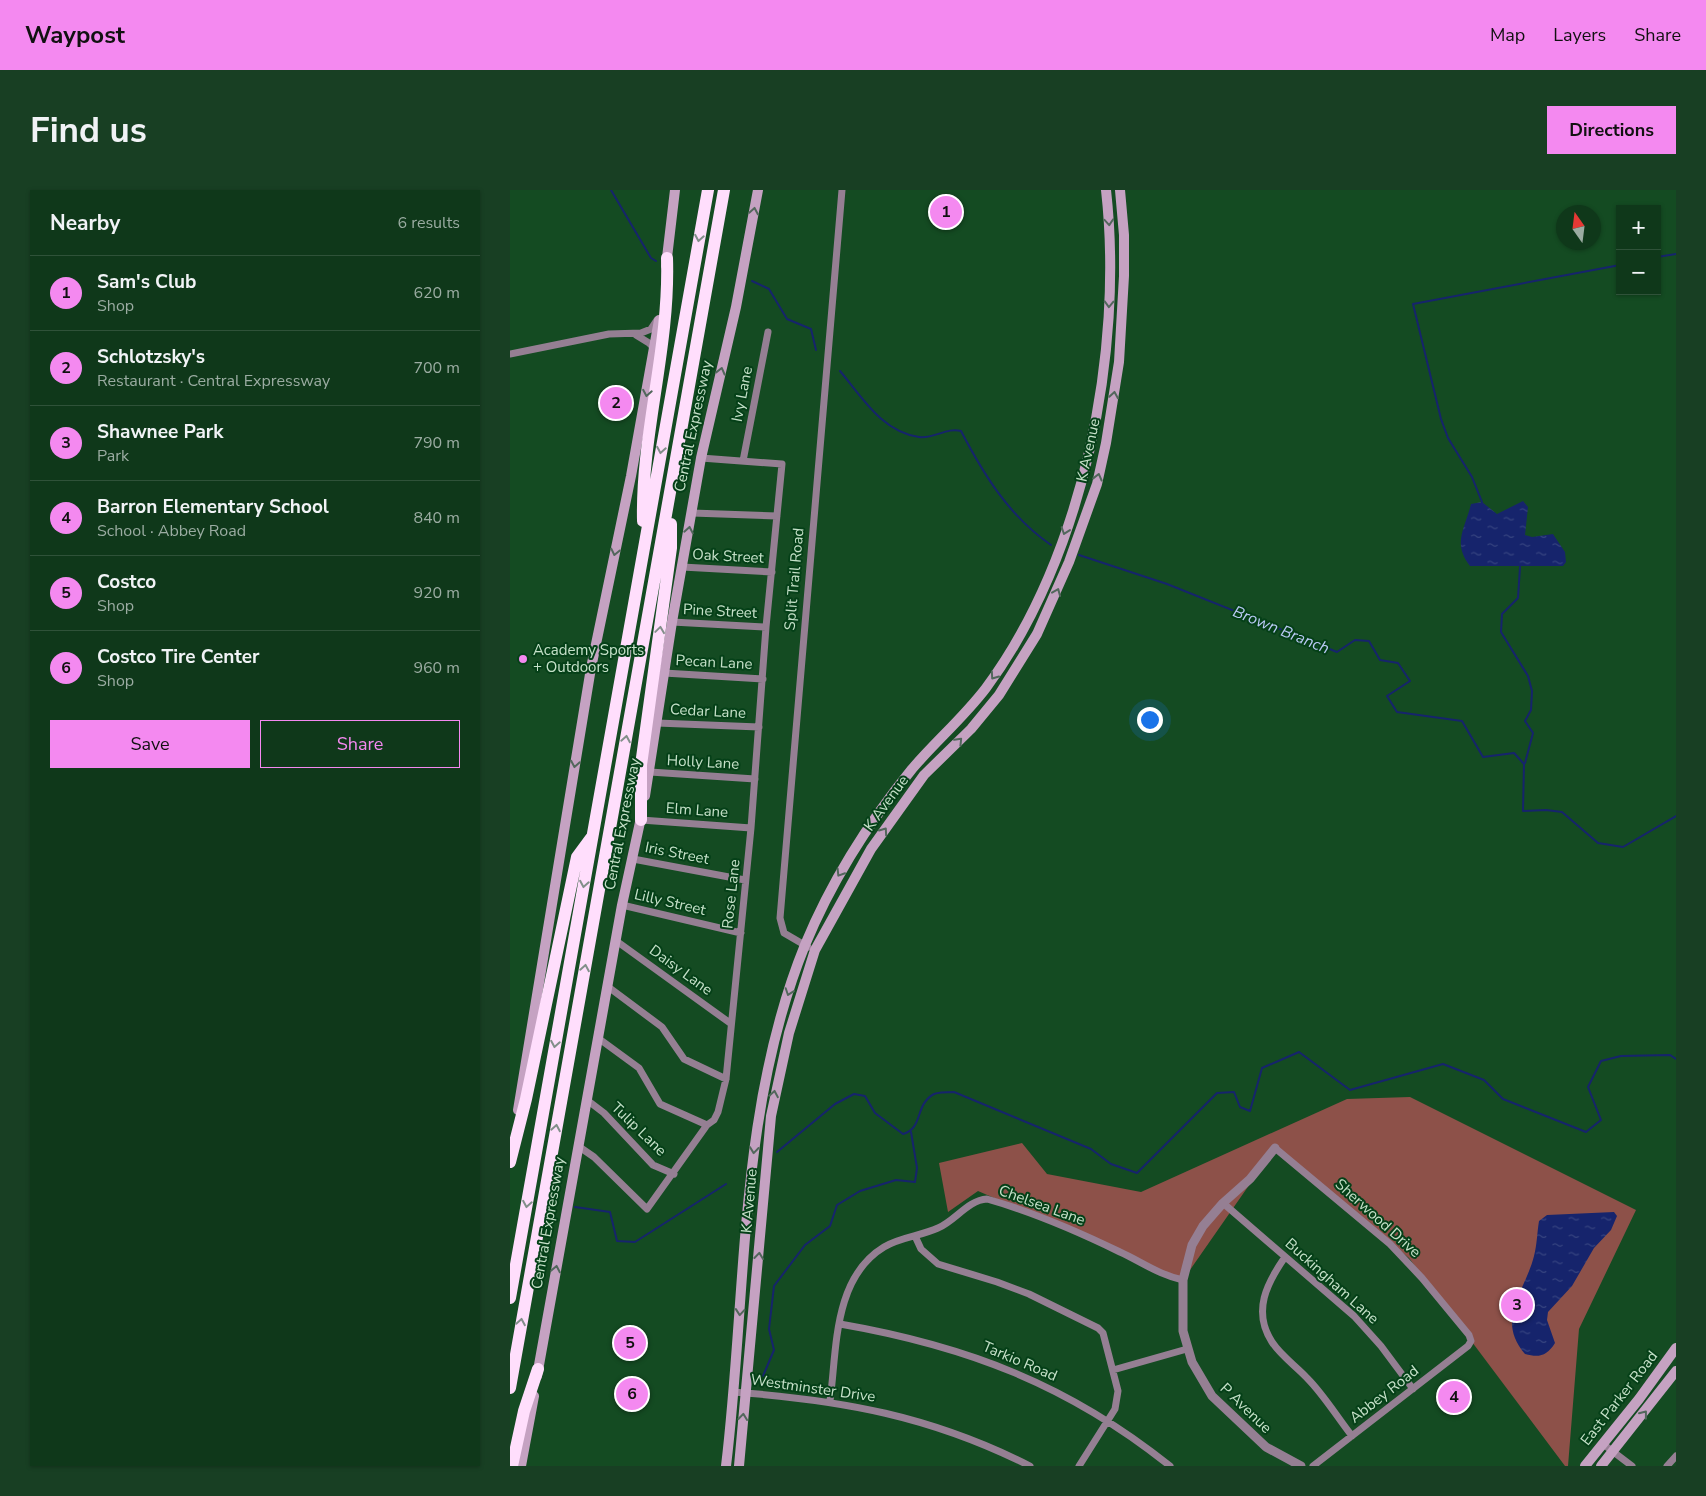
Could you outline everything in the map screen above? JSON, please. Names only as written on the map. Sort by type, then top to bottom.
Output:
[{"type":"highway","name":"Central Expressway","points":[[510,1298],[708,190]]},
{"type":"highway","name":"Central Expressway","points":[[510,1388],[724,190]]},
{"type":"highway","points":[[644,547],[642,491],[667,314],[667,258]]},
{"type":"highway","points":[[641,820],[641,765],[671,548],[670,497]]},
{"type":"highway","points":[[510,1162],[526,1099],[577,857],[592,836]]},
{"type":"highway","points":[[512,1466],[524,1412],[538,1369]]},
{"type":"main road","points":[[510,1153],[542,976],[563,834],[591,668],[655,349],[675,190]]},
{"type":"main road","name":"Central Expressway","points":[[522,1466],[615,940],[650,772],[672,622],[701,458],[736,307],[758,190]]},
{"type":"main road","name":"K Avenue","points":[[726,1466],[749,1198],[764,1083],[780,1019],[804,946],[831,889],[853,852],[914,767],[985,689],[1004,661],[1034,609],[1056,555],[1076,498],[1095,424],[1107,332],[1110,269],[1106,190]]},
{"type":"main road","name":"K Avenue","points":[[738,1466],[775,1090],[788,1033],[816,950],[865,859],[924,775],[971,729],[999,695],[1046,615],[1070,562],[1091,502],[1109,427],[1122,333],[1124,235],[1120,190]]},
{"type":"main road","points":[[1107,332],[1122,333]]},
{"type":"main road","points":[[1095,424],[1109,427]]},
{"type":"main road","points":[[1076,498],[1091,502]]},
{"type":"main road","points":[[1034,609],[1046,615]]},
{"type":"main road","points":[[914,767],[924,775]]},
{"type":"main road","points":[[853,852],[865,859]]},
{"type":"main road","points":[[749,1198],[764,1199]]},
{"type":"main road","name":"East Parker Road","points":[[1585,1466],[1676,1348]]},
{"type":"main road","name":"East Parker Road","points":[[1601,1466],[1614,1452],[1676,1371]]},
{"type":"street","name":"Split Trail Road","points":[[816,950],[804,946],[784,933],[780,918],[842,190]]},
{"type":"street","points":[[510,354],[609,334],[633,334],[651,329],[659,316]]},
{"type":"street","name":"Ivy Lane","points":[[743,461],[768,332]]},
{"type":"street","points":[[633,334],[644,339],[655,349]]},
{"type":"street","points":[[701,458],[743,461]]},
{"type":"street","name":"Rose Lane","points":[[578,1146],[594,1157],[647,1209],[707,1126],[714,1120],[718,1112],[726,1079],[730,1023],[752,828],[766,627],[782,464],[743,461]]},
{"type":"street","points":[[692,513],[777,516]]},
{"type":"street","name":"Oak Street","points":[[682,567],[772,572]]},
{"type":"street","name":"Pine Street","points":[[672,622],[766,627]]},
{"type":"street","name":"Pecan Lane","points":[[664,673],[763,679]]},
{"type":"street","name":"Cedar Lane","points":[[657,723],[759,728]]},
{"type":"street","name":"Holly Lane","points":[[650,772],[755,778]]},
{"type":"street","name":"Elm Lane","points":[[641,820],[752,828]]},
{"type":"street","name":"Iris Street","points":[[632,859],[745,880]]},
{"type":"street","name":"Lilly Street","points":[[622,905],[741,933]]},
{"type":"street","name":"Daisy Lane","points":[[615,940],[730,1023]]},
{"type":"street","points":[[607,986],[662,1027],[684,1059],[726,1079]]},
{"type":"street","points":[[598,1038],[639,1068],[660,1104],[707,1126]]},
{"type":"street","name":"Tulip Lane","points":[[587,1100],[604,1113],[653,1165],[674,1174]]},
{"type":"street","name":"P Avenue","points":[[1275,1148],[1250,1179],[1223,1203],[1203,1226],[1192,1245],[1183,1280],[1182,1309],[1187,1349],[1201,1380],[1228,1412],[1277,1454],[1301,1466]]},
{"type":"street","name":"Sherwood Drive","points":[[1275,1148],[1390,1244],[1422,1278],[1469,1335],[1471,1341]]},
{"type":"street","name":"Chelsea Lane","points":[[830,1401],[840,1324],[847,1291],[867,1262],[886,1246],[942,1226],[973,1203],[987,1199],[1053,1222],[1124,1253],[1154,1271],[1183,1280]]},
{"type":"street","name":"Buckingham Lane","points":[[1223,1203],[1354,1316],[1381,1346],[1413,1389]]},
{"type":"street","points":[[915,1236],[921,1249],[938,1264],[1029,1294],[1098,1328],[1106,1339],[1118,1399],[1108,1420],[1079,1466]]},
{"type":"street","points":[[1286,1257],[1269,1280],[1265,1294],[1263,1307],[1266,1331],[1272,1342],[1309,1380],[1352,1436]]},
{"type":"street","name":"Tarkio Road","points":[[840,1324],[920,1340],[987,1360],[1036,1381],[1108,1420],[1170,1466]]},
{"type":"street","name":"Abbey Road","points":[[1313,1466],[1468,1346],[1471,1341]]},
{"type":"street","points":[[1112,1370],[1187,1349]]},
{"type":"street","name":"Westminster Drive","points":[[733,1392],[830,1401],[893,1414],[967,1437],[1030,1466]]},
{"type":"street","points":[[1603,1444],[1632,1466]]},
{"type":"street","points":[[1667,1466],[1676,1456]]},
{"type":"shaded area","points":[[1410,1097],[1636,1210],[1579,1329],[1568,1466],[1565,1466],[1409,1258],[1275,1148],[1183,1280],[978,1191],[948,1212],[939,1163],[1022,1143],[1047,1174],[1141,1192],[1347,1099]]},
{"type":"water","points":[[1523,501],[1528,507],[1525,535],[1532,537],[1553,534],[1565,552],[1566,562],[1563,566],[1470,566],[1465,558],[1461,543],[1463,529],[1471,504],[1482,502],[1497,514]]},
{"type":"water","points":[[1614,1212],[1617,1216],[1611,1230],[1594,1248],[1572,1286],[1548,1312],[1547,1320],[1555,1343],[1549,1351],[1542,1355],[1525,1354],[1516,1341],[1512,1329],[1512,1317],[1534,1256],[1539,1221],[1547,1215]]},
{"type":"waterway","name":"Brown Branch","points":[[611,190],[651,258],[656,261]]},
{"type":"waterway","points":[[1661,256],[1676,254]]},
{"type":"waterway","points":[[1482,502],[1472,477],[1448,438],[1441,419],[1413,304],[1616,266]]},
{"type":"waterway","name":"Brown Branch","points":[[752,281],[769,289],[787,319],[811,329],[816,350]]},
{"type":"waterway","name":"Brown Branch","points":[[840,371],[874,412],[894,428],[906,434],[925,437],[956,430],[961,431],[989,479],[1010,508],[1036,534],[1051,545]]},
{"type":"waterway","name":"Brown Branch","points":[[1079,555],[1167,584],[1337,652],[1355,640],[1369,641],[1380,660],[1398,663],[1410,681],[1387,696],[1397,712],[1462,721],[1483,757],[1514,753],[1524,764],[1523,811],[1546,810],[1562,812],[1598,843],[1623,847],[1676,816]]},
{"type":"waterway","points":[[1520,567],[1518,598],[1502,614],[1501,632],[1528,676],[1532,691],[1531,710],[1525,721],[1533,733],[1525,763]]},
{"type":"waterway","points":[[777,1152],[835,1104],[854,1094],[865,1096],[875,1113],[903,1134],[914,1127],[924,1104],[934,1094],[954,1092],[1091,1149],[1111,1164],[1137,1173],[1217,1093],[1234,1092],[1240,1107],[1250,1111],[1262,1068],[1299,1052],[1350,1090],[1443,1064],[1484,1080],[1503,1099],[1586,1132],[1601,1120],[1588,1087],[1601,1061],[1621,1056],[1670,1055],[1676,1059]]},
{"type":"waterway","points":[[763,1376],[774,1350],[769,1329],[774,1286],[805,1245],[830,1226],[837,1205],[860,1191],[896,1180],[915,1182],[917,1168],[911,1132]]},
{"type":"waterway","points":[[575,1207],[610,1212],[617,1241],[635,1242],[726,1184]]},
{"type":"place","name":"Sam's Club","points":[[946,212]]},
{"type":"place","name":"Schlotzsky's","points":[[616,403]]},
{"type":"place","name":"Academy Sports + Outdoors","points":[[523,659]]},
{"type":"place","name":"Shawnee Park","points":[[1517,1305]]},
{"type":"place","name":"Costco","points":[[630,1343]]},
{"type":"place","name":"Costco Tire Center","points":[[632,1394]]},
{"type":"place","name":"Barron Elementary School","points":[[1454,1397]]}]
